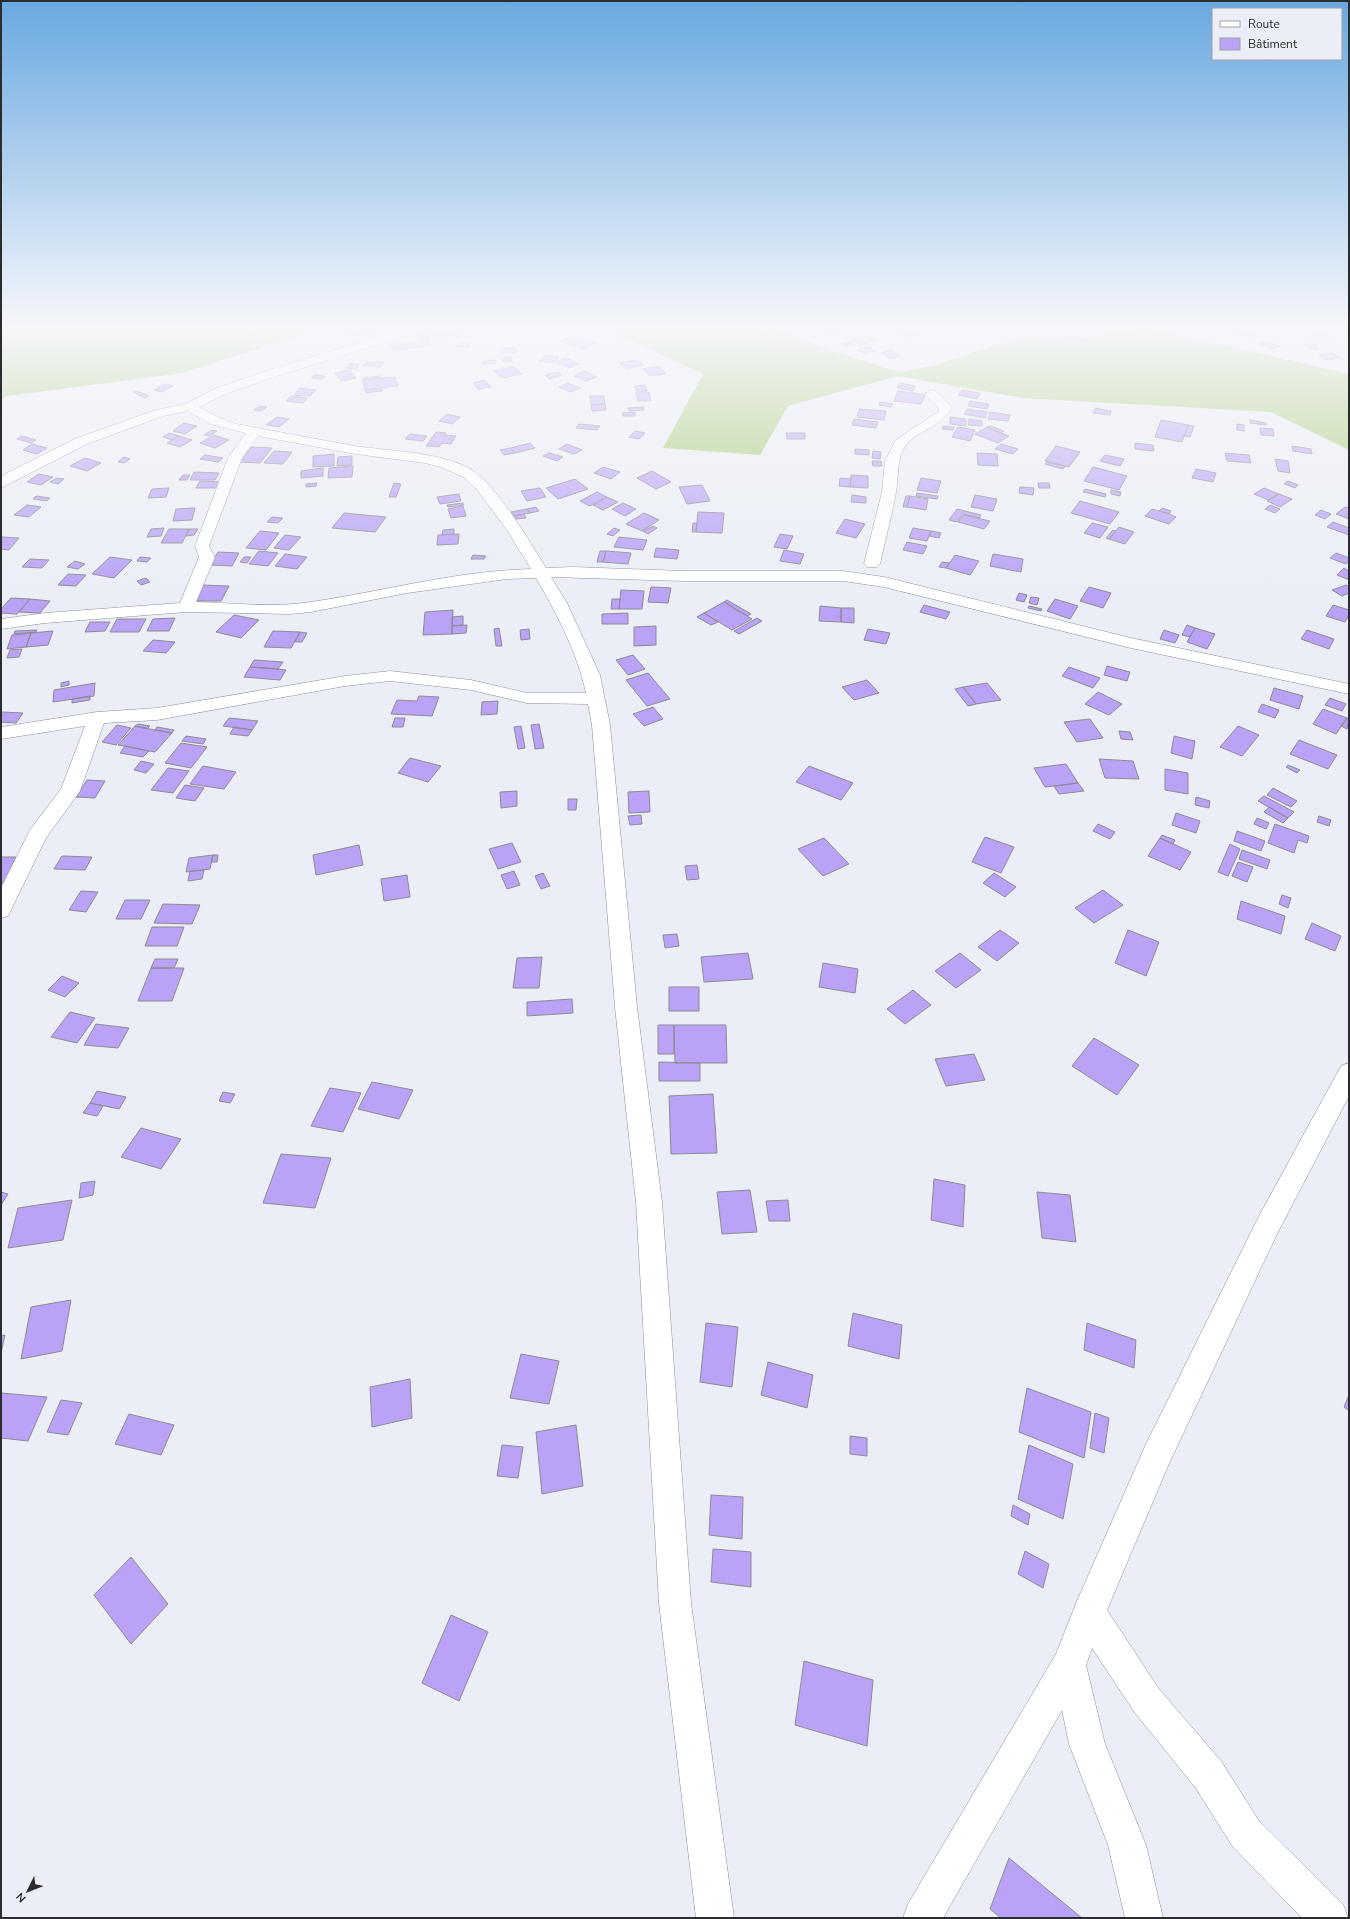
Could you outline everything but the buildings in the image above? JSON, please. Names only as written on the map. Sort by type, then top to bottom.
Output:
[{"type":"street","points":[[1,484],[10,477],[82,441],[153,416]]},
{"type":"street","points":[[205,416],[215,421],[254,432],[356,450],[425,459],[449,465],[470,474],[483,488],[514,529],[541,573],[559,603],[591,674],[601,725],[608,819],[625,999],[649,1202],[675,1603],[715,1918]]},
{"type":"street","points":[[872,564],[889,492],[892,461],[901,443],[926,424],[941,416]]},
{"type":"street","points":[[186,607],[207,557],[202,546],[225,481],[235,458],[254,432]]},
{"type":"street","points":[[843,576],[872,564]]},
{"type":"street","points":[[872,564],[895,585]]},
{"type":"street","points":[[1,624],[45,618],[186,607],[297,608],[474,578],[541,573],[843,576],[868,579],[895,585],[1130,643],[1349,689]]},
{"type":"street","points":[[1,733],[97,718],[157,714],[301,690],[345,681],[390,676],[471,685],[527,698],[596,699]]},
{"type":"street","points":[[1,910],[37,835],[70,791],[97,718]]},
{"type":"street","points":[[922,1918],[1069,1665],[1089,1613],[1160,1447],[1268,1224],[1349,1074]]},
{"type":"street","points":[[1089,1613],[1147,1701],[1208,1774],[1246,1834],[1329,1918]]},
{"type":"street","points":[[1069,1665],[1087,1744],[1127,1845],[1144,1918]]},
{"type":"green space","points":[[681,416],[783,416],[760,455],[663,448]]},
{"type":"green space","points":[[1278,416],[1349,416],[1349,450]]}]
